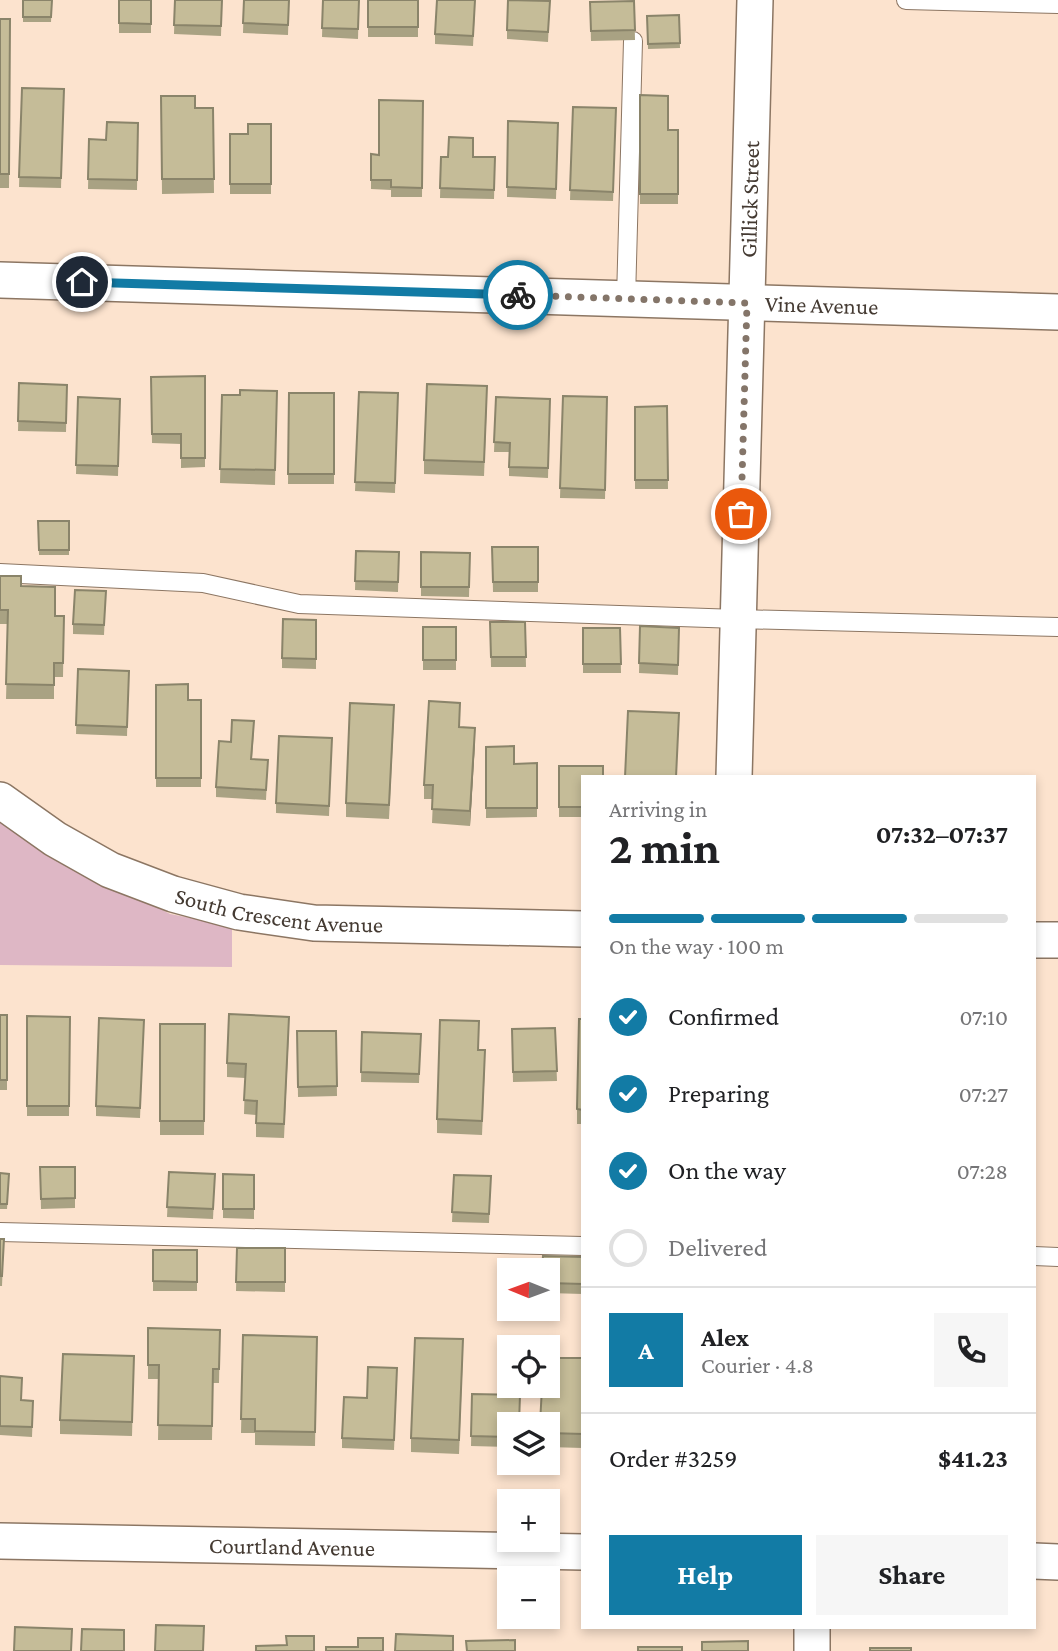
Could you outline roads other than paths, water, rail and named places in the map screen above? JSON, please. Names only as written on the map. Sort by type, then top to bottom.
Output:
[{"type":"street","name":"Gillick Street","points":[[734,775],[754,0]]},
{"type":"street","name":"Vine Avenue","points":[[0,279],[1058,312]]},
{"type":"street","name":"South Crescent Avenue","points":[[0,800],[55,839],[110,870],[173,894],[239,912],[314,923],[581,929]]},
{"type":"street","points":[[1036,940],[1058,940]]},
{"type":"street","name":"Courtland Avenue","points":[[0,1541],[581,1552]]},
{"type":"street","points":[[1036,1561],[1058,1562]]},
{"type":"street","points":[[812,1629],[812,1651]]},
{"type":"lane","points":[[906,0],[1058,4]]},
{"type":"lane","points":[[626,299],[633,41]]},
{"type":"lane","points":[[0,573],[203,583],[299,604],[738,620],[1058,627]]},
{"type":"lane","points":[[0,1232],[581,1246]]},
{"type":"lane","points":[[1036,1256],[1058,1257]]}]
